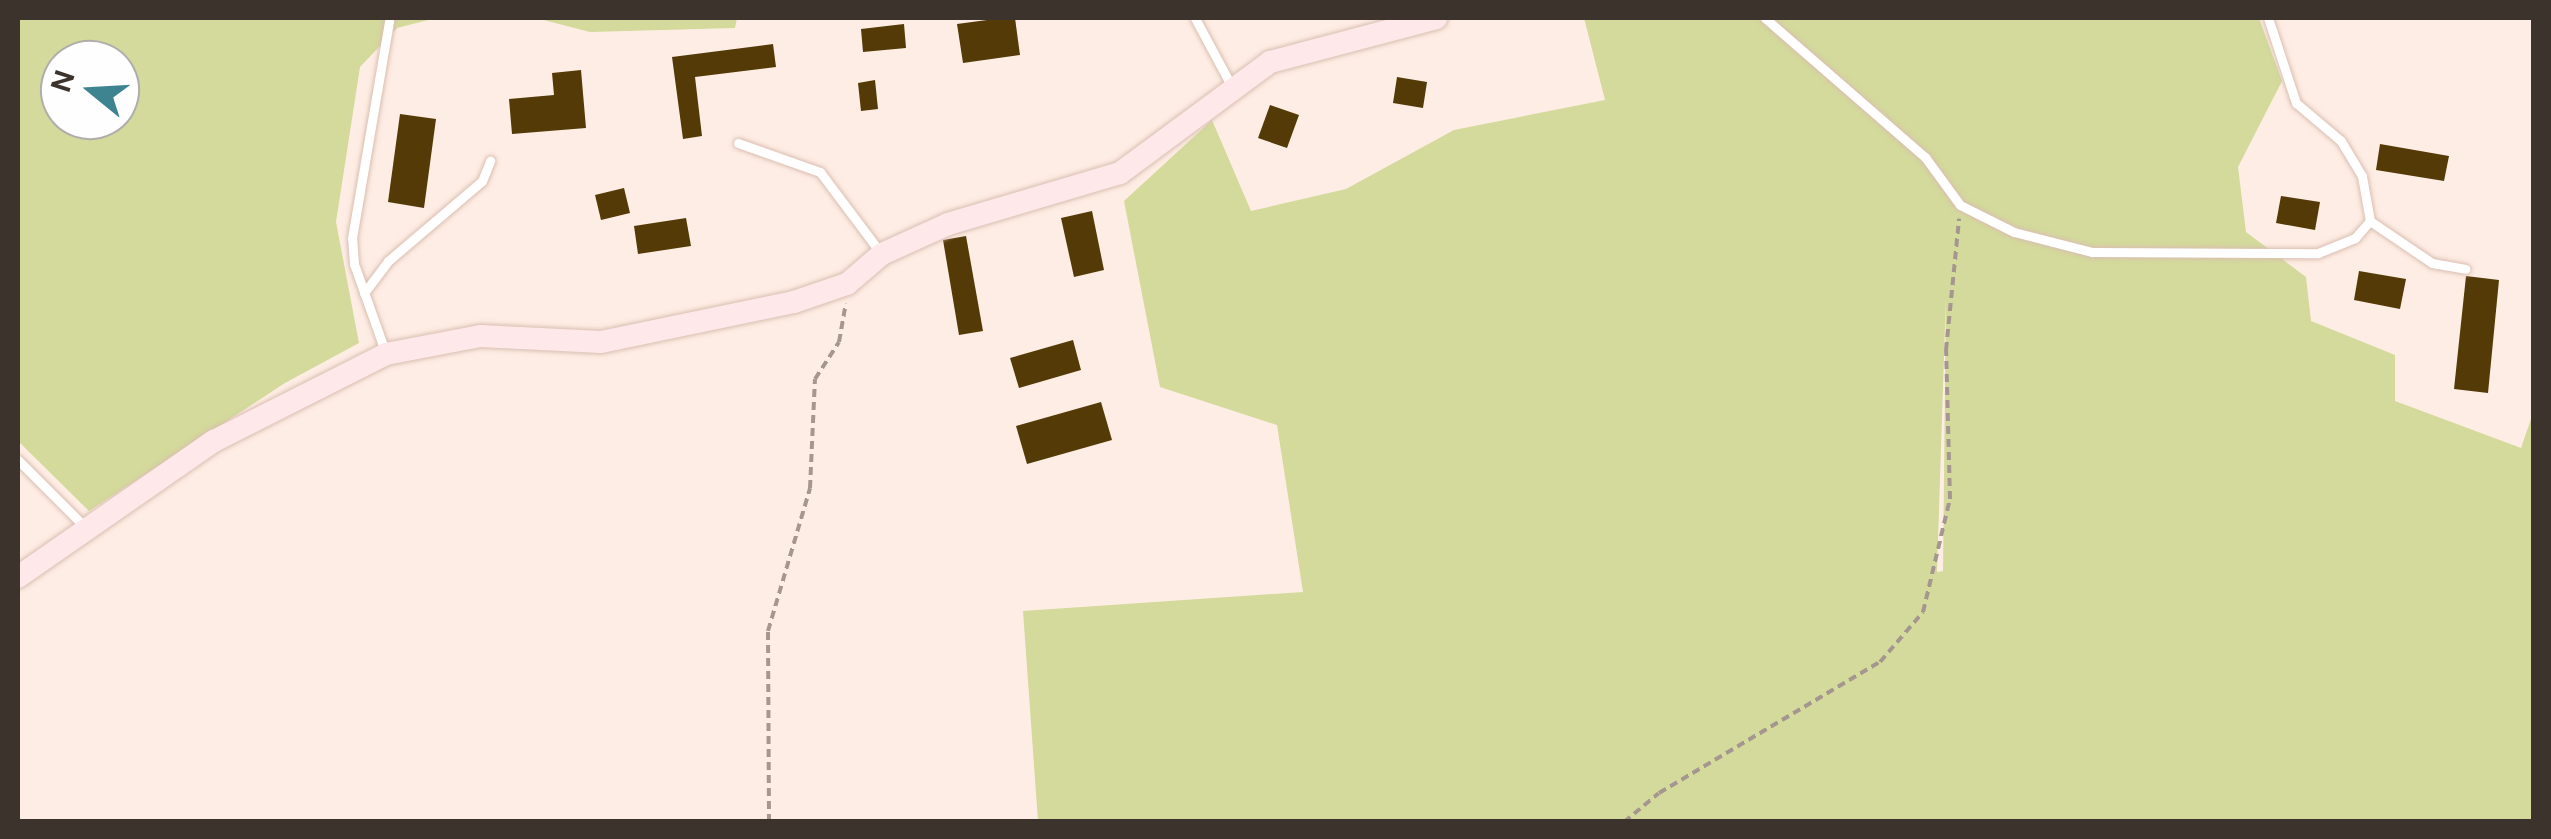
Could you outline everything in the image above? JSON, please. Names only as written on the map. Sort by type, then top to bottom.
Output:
[{"type":"street","points":[[18,577],[90,532],[229,432],[386,354],[480,336],[601,342],[794,302],[847,284],[882,254],[948,224],[1120,173],[1175,136],[1231,84],[1294,52],[1432,18]]},
{"type":"lane","points":[[1194,18],[1231,84]]},
{"type":"lane","points":[[1765,18],[1926,157],[1960,205],[2044,244],[2092,252],[2294,256],[2356,238],[2370,221]]},
{"type":"lane","points":[[2268,18],[2296,103],[2356,158],[2370,221],[2432,263],[2465,268]]},
{"type":"lane","points":[[386,354],[364,293],[352,238],[390,21]]},
{"type":"lane","points":[[738,142],[820,172],[882,254]]},
{"type":"lane","points":[[364,293],[388,260],[482,180],[490,162]]},
{"type":"lane","points":[[18,460],[90,532]]},
{"type":"path","points":[[1624,822],[1659,793],[1880,662],[1924,612],[1950,499],[1946,350],[1960,205]]},
{"type":"path","points":[[769,822],[768,631],[810,488],[812,393],[843,331],[847,284]]},
{"type":"green space","points":[[18,18],[436,18],[397,28],[360,67],[336,222],[359,343],[285,383],[89,511],[18,441]]},
{"type":"green space","points":[[536,18],[737,18],[735,28],[590,32]]},
{"type":"green space","points":[[1584,18],[2259,18],[2282,81],[2238,167],[2246,232],[2306,277],[2311,321],[2395,355],[2395,401],[2521,448],[2533,413],[2533,821],[1038,821],[1023,611],[1303,592],[1277,425],[1160,387],[1124,201],[1212,120],[1251,211],[1346,189],[1454,130],[1605,100]],"holes":[[[1946,296],[1943,571],[1937,571]]]},
{"type":"building","points":[[1015,18],[1020,55],[963,63],[957,24]]},
{"type":"building","points":[[904,24],[906,48],[863,52],[861,29]]},
{"type":"building","points":[[773,44],[776,67],[695,77],[702,136],[683,139],[672,57]]},
{"type":"building","points":[[581,70],[586,128],[512,134],[509,99],[554,95],[552,73]]},
{"type":"building","points":[[1397,77],[1427,82],[1423,108],[1393,103]]},
{"type":"building","points":[[875,80],[878,109],[861,111],[858,83]]},
{"type":"building","points":[[1270,105],[1299,115],[1287,148],[1258,138]]},
{"type":"building","points":[[400,114],[436,119],[424,208],[388,202]]},
{"type":"building","points":[[2380,144],[2449,156],[2444,181],[2376,170]]},
{"type":"building","points":[[624,188],[630,213],[601,220],[595,195]]},
{"type":"building","points":[[2281,196],[2320,202],[2315,230],[2276,223]]},
{"type":"building","points":[[1092,211],[1104,270],[1074,277],[1061,218]]},
{"type":"building","points":[[686,218],[691,246],[638,254],[634,226]]},
{"type":"building","points":[[966,236],[983,331],[959,335],[943,240]]},
{"type":"building","points":[[2359,271],[2406,279],[2400,309],[2354,300]]},
{"type":"building","points":[[2466,276],[2499,280],[2488,393],[2454,389]]},
{"type":"building","points":[[1073,340],[1081,370],[1019,388],[1010,358]]},
{"type":"building","points":[[1101,402],[1112,440],[1027,464],[1016,426]]}]
